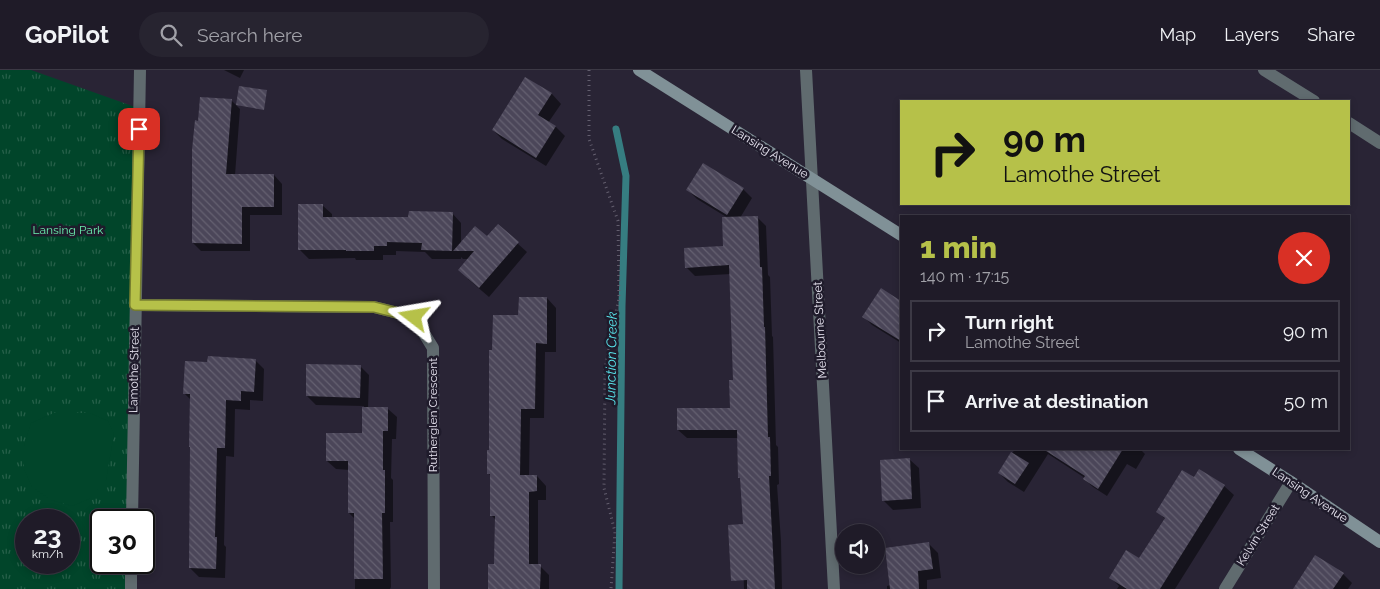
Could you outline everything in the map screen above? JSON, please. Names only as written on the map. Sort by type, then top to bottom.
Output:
[{"type":"street","name":"Lamothe Street","points":[[132,509],[140,70]]},
{"type":"street","name":"Lansing Avenue","points":[[639,70],[900,234]]},
{"type":"street","name":"Melbourne Street","points":[[806,70],[834,589]]},
{"type":"street","points":[[1264,70],[1312,100]]},
{"type":"street","points":[[1350,124],[1380,143]]},
{"type":"street","name":"Rutherglen Crescent","points":[[135,305],[374,307],[414,317],[433,348],[434,589]]},
{"type":"street","name":"Lansing Avenue","points":[[1240,450],[1380,542]]},
{"type":"street","name":"Kelvin Street","points":[[1225,589],[1291,482]]},
{"type":"street","points":[[131,574],[131,589]]},
{"type":"path","points":[[589,70],[589,139],[618,221],[619,298],[605,368],[604,488],[615,532],[611,589]]},
{"type":"green space","name":"Lansing Park","points":[[0,70],[31,70],[138,108],[133,509],[90,509],[90,574],[133,574],[133,589],[0,589]]},
{"type":"green space","points":[[54,413],[90,413],[108,421],[114,434],[106,480],[89,499],[72,506],[51,500],[32,487],[24,469],[24,446],[31,423]]},
{"type":"building","points":[[525,77],[552,93],[538,115],[556,126],[536,158],[492,130]]},
{"type":"building","points":[[239,86],[267,90],[264,110],[236,105]]},
{"type":"building","points":[[200,97],[232,99],[226,174],[274,174],[274,207],[242,207],[242,244],[192,243],[192,150],[195,120],[198,121]]},
{"type":"building","points":[[703,163],[744,188],[727,215],[686,190]]},
{"type":"building","points":[[298,204],[323,204],[323,217],[408,217],[409,211],[453,212],[452,251],[421,250],[422,243],[387,242],[387,246],[374,246],[374,251],[298,250]]},
{"type":"building","points":[[758,216],[765,327],[768,437],[770,437],[771,476],[769,476],[775,589],[747,589],[747,580],[731,581],[728,525],[743,524],[740,478],[738,478],[737,430],[677,430],[677,408],[730,408],[729,380],[733,380],[729,265],[685,268],[684,248],[723,246],[722,217]]},
{"type":"building","points":[[498,224],[519,242],[479,288],[458,270],[474,251],[453,251],[475,226],[487,236]]},
{"type":"building","points":[[881,288],[900,300],[900,340],[862,317]]},
{"type":"building","points":[[519,297],[547,297],[547,344],[536,343],[535,409],[521,409],[520,475],[537,475],[537,491],[529,492],[529,564],[541,564],[540,589],[488,589],[488,564],[494,564],[495,516],[490,516],[490,474],[487,474],[487,450],[489,450],[489,350],[492,350],[493,315],[518,315]]},
{"type":"building","points":[[208,356],[256,359],[254,392],[241,391],[241,401],[226,400],[225,448],[217,448],[216,569],[189,568],[190,394],[183,394],[185,361],[207,362]]},
{"type":"building","points":[[306,364],[361,365],[360,398],[306,396]]},
{"type":"building","points":[[362,407],[388,407],[388,431],[383,431],[385,513],[382,513],[383,579],[354,579],[354,513],[348,513],[348,461],[326,461],[326,433],[362,433]]},
{"type":"building","points":[[1045,450],[1122,450],[1098,489],[1083,479],[1085,476]]},
{"type":"building","points":[[1011,452],[1029,463],[1015,484],[998,473]]},
{"type":"building","points":[[910,458],[912,499],[882,501],[880,460]]},
{"type":"building","points":[[1199,469],[1225,485],[1160,589],[1127,589],[1109,578],[1126,550],[1139,558],[1165,518],[1156,512],[1182,470],[1194,477]]},
{"type":"building","points":[[929,542],[933,569],[918,571],[919,589],[890,589],[885,548]]},
{"type":"building","points":[[1315,555],[1344,573],[1333,589],[1293,589]]},
{"type":"waterway","name":"Junction Creek","points":[[616,129],[626,176],[622,306],[619,589]]},
{"type":"route","points":[[139,129],[135,305],[374,307],[414,317]]}]
